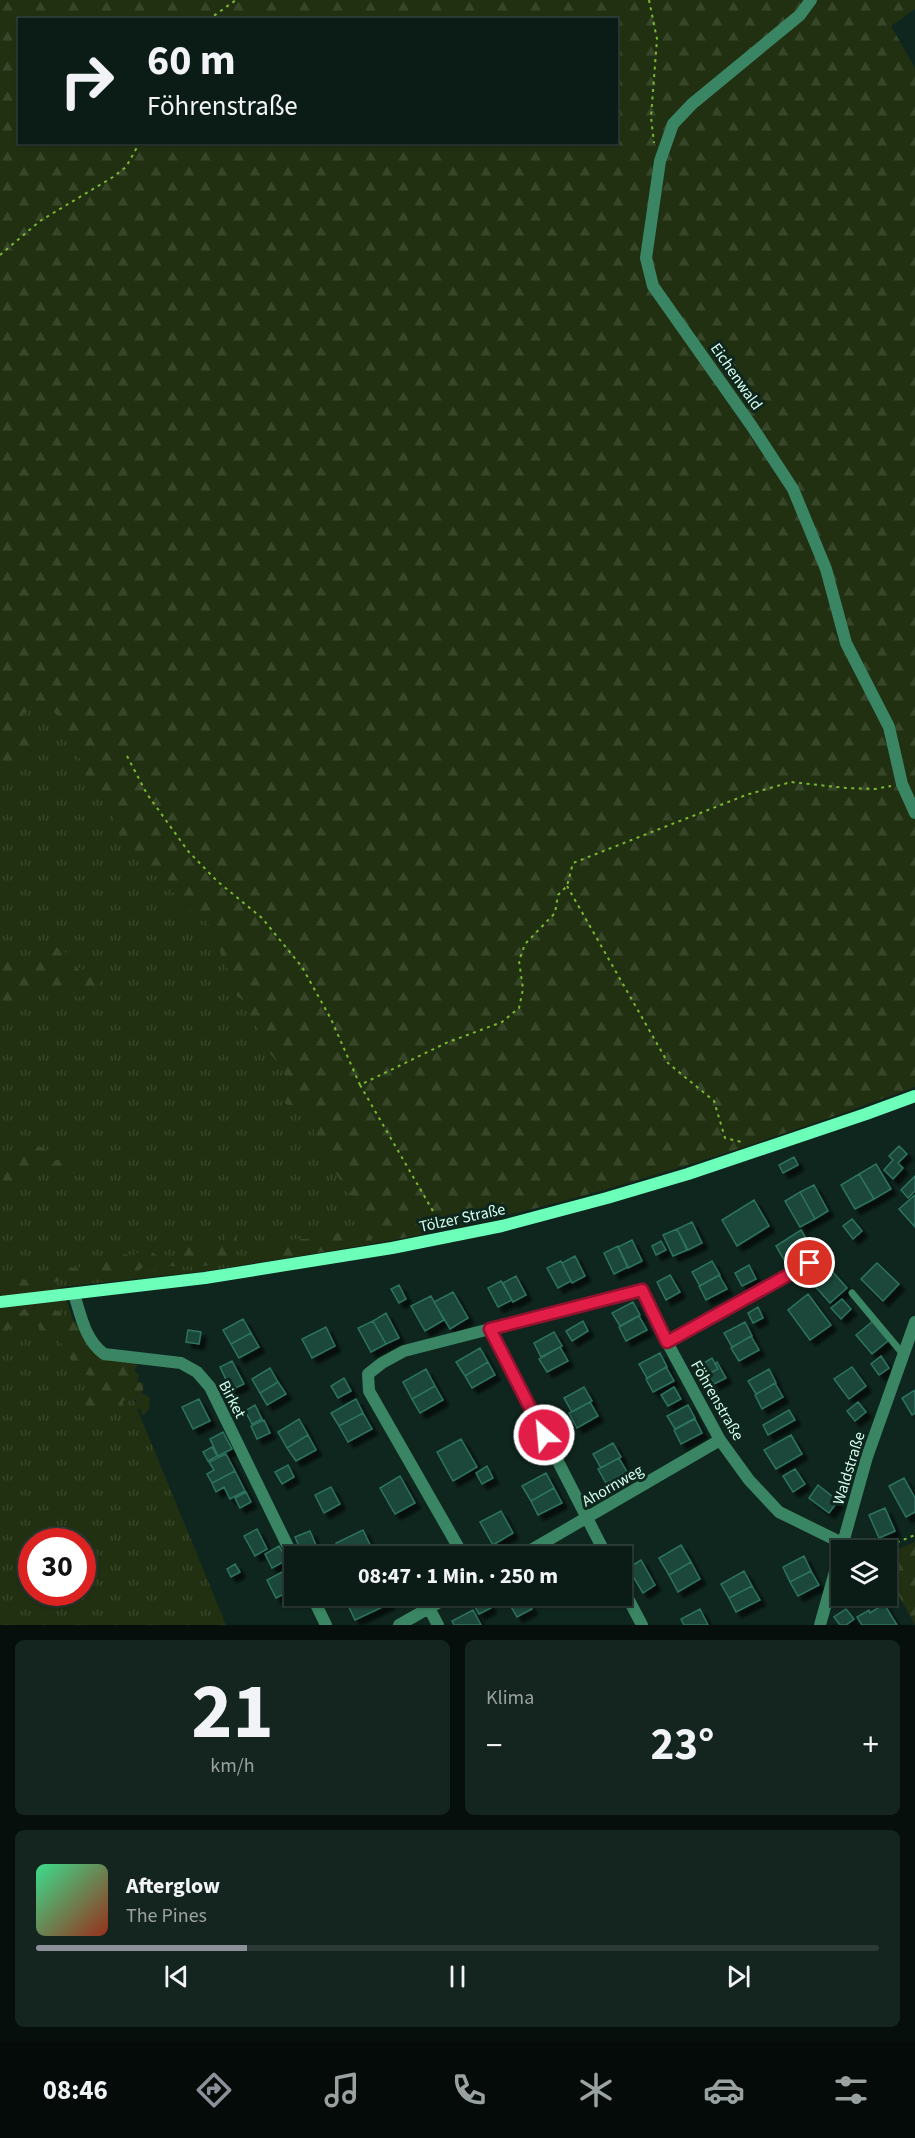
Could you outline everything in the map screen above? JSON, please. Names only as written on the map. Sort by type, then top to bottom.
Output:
[{"type":"main road","name":"Tölzer Straße","points":[[0,1302],[205,1278],[343,1256],[502,1226],[607,1198],[753,1152],[915,1096]]},
{"type":"street","name":"Eichenwald","points":[[811,0],[800,15],[692,104],[673,124],[660,161],[646,258],[653,286],[793,489],[826,569],[846,644],[889,727],[902,784],[915,813]]},
{"type":"street","points":[[667,1342],[810,1263]]},
{"type":"street","name":"Föhrenstraße","points":[[458,1546],[369,1391],[368,1374],[404,1351],[642,1290],[667,1342],[720,1440],[749,1480],[779,1512],[836,1540]]},
{"type":"street","name":"Birket","points":[[74,1294],[87,1335],[94,1347],[104,1354],[181,1363],[197,1372],[210,1387],[288,1546]]},
{"type":"street","name":"Waldstraße","points":[[843,1540],[867,1457],[915,1323]]},
{"type":"street","points":[[490,1329],[601,1546]]},
{"type":"street","name":"Ahornweg","points":[[539,1546],[720,1440]]},
{"type":"street","name":"Waldstraße","points":[[820,1625],[831,1584]]},
{"type":"street","points":[[317,1606],[326,1625]]},
{"type":"street","points":[[399,1625],[432,1606]]},
{"type":"street","points":[[632,1606],[642,1625]]},
{"type":"street","points":[[429,1608],[438,1625]]},
{"type":"lane","points":[[852,1293],[903,1354]]},
{"type":"path","points":[[211,18],[236,0]]},
{"type":"path","points":[[649,0],[657,39],[651,117],[652,140],[660,161]]},
{"type":"path","points":[[0,255],[40,221],[126,167],[139,144]]},
{"type":"path","points":[[127,756],[147,794],[188,851],[217,881],[262,918],[302,967],[331,1019],[360,1085],[448,1237]]},
{"type":"path","points":[[360,1085],[446,1043],[502,1022],[519,1008],[523,989],[519,960],[525,944],[555,913],[558,895],[567,885],[573,863],[746,795],[791,783],[875,789],[902,784]]},
{"type":"path","points":[[567,885],[668,1063],[714,1101],[725,1138],[747,1143],[753,1152]]},
{"type":"path","points":[[897,1542],[915,1535]]},
{"type":"green space","points":[[0,0],[915,0],[915,9],[891,26],[915,68],[915,1087],[786,1133],[655,1175],[523,1211],[388,1241],[361,1209],[331,1167],[326,1148],[315,1140],[313,1126],[308,1115],[299,1108],[285,1104],[284,1094],[290,1083],[274,1058],[262,1045],[258,1025],[250,1018],[248,1003],[236,996],[235,982],[208,923],[194,909],[183,912],[176,906],[174,893],[165,878],[152,875],[145,869],[146,862],[141,857],[130,856],[128,845],[120,836],[115,821],[99,792],[80,769],[80,759],[57,715],[49,707],[40,707],[23,713],[38,744],[0,781]]},
{"type":"green space","points":[[49,693],[208,923],[388,1241],[206,1271],[61,1287],[80,1338],[127,1384],[226,1625],[0,1625],[0,781],[38,744],[23,713]]},
{"type":"green space","points":[[54,947],[66,953],[63,967],[70,974],[77,967],[87,971],[94,968],[100,976],[99,984],[90,993],[80,997],[64,986],[32,991],[28,998],[18,998],[11,1007],[3,1003],[0,1006],[0,954],[5,960],[21,959],[26,966],[34,968],[37,960],[47,961],[46,952]]},
{"type":"green space","points":[[29,1145],[45,1149],[51,1162],[63,1158],[70,1160],[73,1156],[83,1160],[84,1168],[76,1173],[67,1172],[62,1176],[38,1166],[35,1175],[24,1177],[22,1186],[14,1194],[1,1193],[0,1186],[6,1181],[0,1179],[3,1171],[11,1172],[16,1156],[23,1153]]},
{"type":"green space","points":[[359,1226],[366,1229],[371,1236],[370,1244],[263,1262],[260,1253],[293,1239],[307,1239],[323,1233],[347,1232]]},
{"type":"green space","points":[[229,1234],[237,1234],[236,1246],[227,1261],[212,1265],[167,1266],[149,1270],[143,1267],[134,1275],[116,1272],[100,1278],[85,1274],[80,1279],[71,1276],[44,1286],[31,1285],[27,1289],[13,1287],[0,1291],[0,1283],[18,1278],[25,1280],[33,1273],[36,1275],[42,1270],[45,1274],[50,1273],[55,1276],[70,1267],[78,1269],[85,1260],[93,1263],[101,1257],[109,1262],[124,1254],[146,1255],[152,1252],[159,1257],[165,1255],[171,1259],[176,1252],[188,1245],[192,1251],[199,1244],[225,1240]]},
{"type":"green space","points":[[46,1305],[57,1312],[60,1310],[67,1318],[76,1322],[87,1341],[134,1361],[138,1366],[134,1370],[139,1375],[137,1381],[144,1384],[142,1394],[150,1399],[149,1409],[143,1416],[140,1409],[134,1408],[136,1400],[129,1398],[123,1401],[123,1411],[108,1412],[101,1407],[93,1409],[85,1405],[83,1397],[91,1391],[90,1377],[73,1366],[68,1353],[62,1352],[60,1340],[51,1331],[43,1332],[37,1324],[32,1326],[22,1323],[16,1329],[12,1326],[2,1336],[4,1340],[0,1344],[0,1311],[12,1314],[17,1309],[21,1311],[30,1306],[39,1308]]},
{"type":"green space","points":[[915,1542],[915,1625],[897,1593],[897,1549]]},
{"type":"building","points":[[899,1146],[907,1154],[898,1163],[903,1168],[893,1179],[884,1170],[893,1160],[889,1156]]},
{"type":"building","points":[[794,1157],[798,1165],[783,1173],[779,1165]]},
{"type":"building","points":[[876,1164],[891,1189],[874,1199],[859,1174]]},
{"type":"building","points":[[859,1174],[874,1199],[855,1209],[841,1185]]},
{"type":"building","points":[[915,1176],[915,1191],[908,1198],[901,1190]]},
{"type":"building","points":[[814,1185],[828,1211],[815,1219],[800,1192]]},
{"type":"building","points":[[800,1192],[815,1219],[800,1227],[785,1201]]},
{"type":"building","points":[[915,1195],[915,1227],[899,1209]]},
{"type":"building","points":[[754,1200],[769,1226],[737,1246],[722,1220]]},
{"type":"building","points":[[852,1219],[862,1231],[853,1239],[843,1226]]},
{"type":"building","points":[[692,1222],[702,1243],[688,1250],[677,1229]]},
{"type":"building","points":[[677,1229],[687,1250],[673,1256],[663,1235]]},
{"type":"building","points":[[801,1230],[813,1250],[787,1265],[776,1246]]},
{"type":"building","points":[[632,1240],[642,1261],[628,1268],[618,1247]]},
{"type":"building","points":[[661,1241],[666,1250],[656,1255],[652,1246]]},
{"type":"building","points":[[618,1246],[628,1267],[614,1274],[604,1253]]},
{"type":"building","points":[[575,1256],[585,1276],[572,1283],[562,1263]]},
{"type":"building","points":[[561,1261],[571,1281],[558,1288],[547,1268]]},
{"type":"building","points":[[712,1261],[720,1275],[700,1286],[692,1272]]},
{"type":"building","points":[[877,1263],[899,1284],[883,1301],[861,1279]]},
{"type":"building","points":[[749,1265],[756,1279],[742,1286],[735,1273]]},
{"type":"building","points":[[831,1270],[847,1288],[830,1303],[814,1285]]},
{"type":"building","points":[[670,1275],[680,1292],[666,1300],[657,1282]]},
{"type":"building","points":[[719,1275],[727,1289],[706,1300],[699,1286]]},
{"type":"building","points":[[516,1276],[526,1295],[513,1302],[503,1283]]},
{"type":"building","points":[[501,1281],[512,1300],[498,1307],[488,1288]]},
{"type":"building","points":[[399,1285],[406,1299],[399,1303],[391,1289]]},
{"type":"building","points":[[453,1292],[468,1318],[450,1329],[434,1302]]},
{"type":"building","points":[[808,1294],[831,1325],[810,1340],[788,1310]]},
{"type":"building","points":[[431,1296],[444,1320],[425,1331],[411,1306]]},
{"type":"building","points":[[842,1299],[851,1309],[841,1319],[831,1308]]},
{"type":"building","points":[[633,1302],[640,1315],[620,1326],[612,1313]]},
{"type":"building","points":[[758,1307],[763,1318],[753,1323],[748,1313]]},
{"type":"building","points":[[386,1313],[399,1338],[386,1344],[373,1321]]},
{"type":"building","points":[[639,1316],[647,1330],[626,1341],[619,1327]]},
{"type":"building","points":[[243,1319],[251,1333],[231,1344],[223,1330]]},
{"type":"building","points":[[373,1321],[386,1344],[371,1352],[358,1328]]},
{"type":"building","points":[[583,1321],[588,1331],[572,1341],[566,1331]]},
{"type":"building","points":[[873,1321],[889,1340],[872,1354],[856,1335]]},
{"type":"building","points":[[745,1322],[752,1336],[732,1347],[724,1333]]},
{"type":"building","points":[[326,1327],[335,1346],[312,1358],[302,1339]]},
{"type":"building","points":[[188,1330],[201,1332],[199,1344],[186,1342]]},
{"type":"building","points":[[554,1332],[562,1346],[541,1357],[534,1343]]},
{"type":"building","points":[[251,1333],[259,1347],[239,1358],[231,1344]]},
{"type":"building","points":[[751,1336],[759,1350],[739,1361],[731,1348]]},
{"type":"building","points":[[560,1347],[568,1361],[547,1372],[539,1359]]},
{"type":"building","points":[[480,1348],[488,1362],[465,1376],[456,1362]]},
{"type":"building","points":[[660,1353],[667,1367],[647,1378],[639,1364]]},
{"type":"building","points":[[881,1356],[889,1368],[879,1375],[871,1364]]},
{"type":"building","points":[[712,1358],[718,1369],[705,1376],[699,1366]]},
{"type":"building","points":[[232,1361],[244,1384],[231,1390],[220,1367]]},
{"type":"building","points":[[488,1362],[495,1375],[472,1388],[465,1376]]},
{"type":"building","points":[[717,1362],[726,1378],[714,1384],[708,1374],[718,1369],[715,1364]]},
{"type":"building","points":[[666,1367],[674,1381],[653,1392],[646,1379]]},
{"type":"building","points":[[852,1367],[866,1386],[849,1399],[834,1379]]},
{"type":"building","points":[[270,1368],[278,1382],[260,1393],[252,1379]]},
{"type":"building","points":[[426,1369],[435,1386],[412,1399],[403,1382]]},
{"type":"building","points":[[769,1369],[776,1383],[756,1394],[748,1381]]},
{"type":"building","points":[[344,1378],[351,1391],[338,1398],[331,1386]]},
{"type":"building","points":[[278,1382],[286,1394],[267,1405],[260,1393]]},
{"type":"building","points":[[775,1383],[783,1397],[762,1409],[755,1395]]},
{"type":"building","points":[[435,1386],[443,1400],[420,1413],[412,1399]]},
{"type":"building","points":[[584,1387],[592,1401],[572,1412],[564,1398]]},
{"type":"building","points":[[674,1387],[681,1399],[668,1406],[661,1395]]},
{"type":"building","points":[[915,1390],[915,1413],[912,1415],[902,1398]]},
{"type":"building","points":[[199,1399],[210,1421],[193,1429],[182,1407]]},
{"type":"building","points":[[356,1399],[363,1413],[339,1426],[331,1413]]},
{"type":"building","points":[[590,1402],[598,1416],[577,1428],[569,1413]]},
{"type":"building","points":[[858,1402],[866,1412],[855,1421],[847,1411]]},
{"type":"building","points":[[255,1405],[262,1419],[252,1424],[245,1411]]},
{"type":"building","points":[[688,1405],[695,1418],[675,1429],[667,1416]]},
{"type":"building","points":[[789,1410],[795,1420],[768,1435],[763,1425]]},
{"type":"building","points":[[363,1413],[372,1429],[348,1442],[339,1426]]},
{"type":"building","points":[[299,1419],[308,1435],[287,1448],[278,1432]]},
{"type":"building","points":[[695,1419],[702,1433],[681,1444],[674,1430]]},
{"type":"building","points":[[264,1420],[270,1433],[257,1439],[251,1426]]},
{"type":"building","points":[[223,1432],[232,1449],[218,1456],[210,1439]]},
{"type":"building","points":[[308,1435],[316,1450],[296,1461],[287,1448]]},
{"type":"building","points":[[791,1435],[802,1454],[776,1469],[764,1450]]},
{"type":"building","points":[[461,1439],[477,1467],[453,1481],[437,1452]]},
{"type":"building","points":[[613,1443],[621,1457],[601,1468],[593,1454]]},
{"type":"building","points":[[212,1447],[217,1456],[208,1461],[203,1452]]},
{"type":"building","points":[[226,1454],[235,1471],[212,1483],[207,1474],[214,1470],[209,1462]]},
{"type":"building","points":[[619,1458],[627,1472],[606,1483],[598,1469]]},
{"type":"building","points":[[288,1465],[294,1477],[282,1484],[275,1472]]},
{"type":"building","points":[[487,1466],[493,1478],[482,1484],[476,1473]]},
{"type":"building","points":[[795,1469],[805,1484],[793,1492],[783,1476]]},
{"type":"building","points":[[235,1471],[245,1491],[230,1499],[224,1487],[216,1492],[212,1483]]},
{"type":"building","points":[[546,1473],[554,1488],[531,1501],[522,1486]]},
{"type":"building","points":[[400,1476],[415,1503],[395,1514],[380,1488]]},
{"type":"building","points":[[904,1478],[915,1498],[915,1512],[906,1517],[889,1486]]},
{"type":"building","points":[[818,1485],[838,1501],[829,1513],[809,1498]]},
{"type":"building","points":[[331,1487],[340,1504],[324,1513],[315,1495]]},
{"type":"building","points":[[554,1488],[562,1503],[538,1515],[531,1501]]},
{"type":"building","points":[[246,1492],[251,1502],[240,1508],[235,1498]]},
{"type":"building","points":[[885,1508],[895,1531],[879,1538],[869,1515]]},
{"type":"building","points":[[501,1511],[513,1533],[493,1545],[480,1522]]},
{"type":"building","points":[[257,1529],[267,1549],[255,1556],[244,1536]]},
{"type":"building","points":[[363,1530],[371,1546],[338,1546],[336,1543]]},
{"type":"building","points":[[310,1531],[316,1545],[299,1546],[295,1537]]},
{"type":"building","points":[[681,1545],[691,1562],[669,1575],[659,1558]]},
{"type":"building","points":[[279,1546],[284,1555],[284,1562],[272,1568],[265,1554]]},
{"type":"building","points":[[804,1556],[811,1571],[790,1582],[783,1567]]},
{"type":"building","points":[[641,1560],[655,1585],[643,1593],[632,1575],[632,1566]]},
{"type":"building","points":[[691,1562],[700,1579],[678,1592],[669,1575]]},
{"type":"building","points":[[235,1564],[240,1572],[231,1577],[227,1569]]},
{"type":"building","points":[[284,1571],[284,1594],[276,1598],[267,1580]]},
{"type":"building","points":[[744,1571],[752,1586],[729,1598],[721,1584]]},
{"type":"building","points":[[811,1571],[819,1585],[798,1596],[790,1582]]},
{"type":"building","points":[[752,1586],[760,1600],[736,1612],[729,1598]]},
{"type":"building","points":[[348,1606],[385,1606],[355,1620]]},
{"type":"building","points":[[475,1606],[490,1606],[491,1608],[479,1614]]},
{"type":"building","points":[[511,1606],[530,1606],[532,1609],[517,1617]]},
{"type":"building","points":[[881,1606],[885,1606],[897,1625],[862,1625],[857,1617],[869,1610],[870,1613]]},
{"type":"building","points":[[700,1609],[708,1625],[684,1625],[681,1619]]},
{"type":"building","points":[[846,1609],[854,1619],[846,1625],[840,1625],[834,1617]]},
{"type":"building","points":[[473,1610],[481,1625],[454,1625],[452,1621]]},
{"type":"route","points":[[544,1435],[490,1329],[642,1290],[667,1342],[810,1263]]}]
